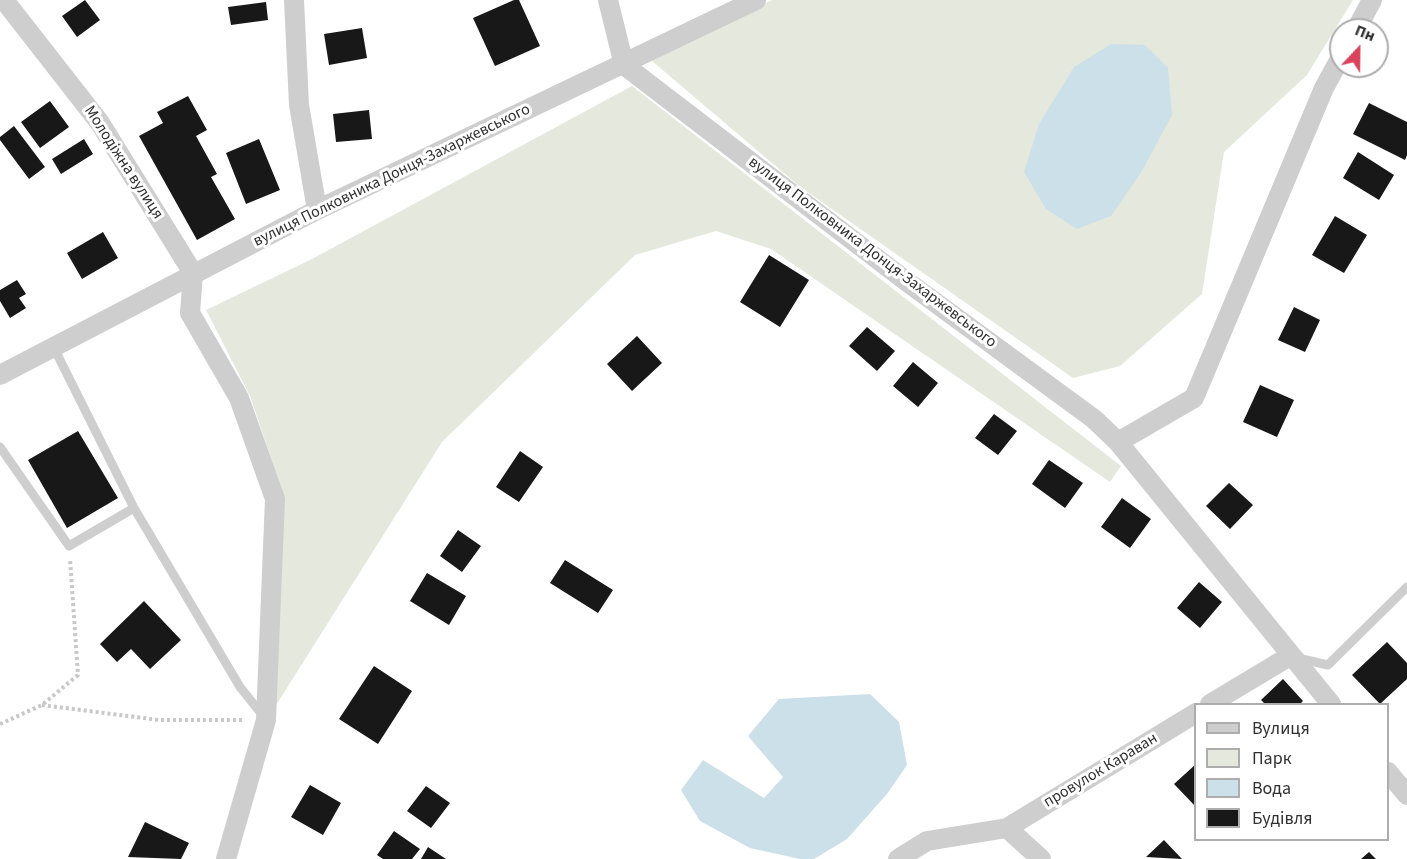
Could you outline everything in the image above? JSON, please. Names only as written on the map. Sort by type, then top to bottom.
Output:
[{"type":"street","name":"Молодіжна вулиця","points":[[4,0],[100,123],[193,273]]},
{"type":"street","points":[[294,0],[298,105],[317,210]]},
{"type":"street","points":[[608,0],[624,65]]},
{"type":"street","name":"вулиця Полковника Донця-Захаржевського","points":[[0,375],[317,210],[756,0]]},
{"type":"street","points":[[1362,18],[1372,0]]},
{"type":"street","name":"вулиця Полковника Донця-Захаржевського","points":[[624,65],[906,281],[1094,419],[1118,442],[1290,656]]},
{"type":"street","points":[[1118,442],[1194,398],[1329,78]]},
{"type":"street","points":[[193,273],[190,313],[239,398],[275,499],[266,720],[226,859]]},
{"type":"street","points":[[1213,703],[1290,656],[1329,703]]},
{"type":"street","name":"провулок Караван","points":[[898,859],[927,841],[1007,828],[1194,714]]},
{"type":"street","points":[[1389,773],[1407,795]]},
{"type":"street","points":[[1007,828],[1041,859]]},
{"type":"lane","points":[[54,348],[134,508],[240,687],[266,720]]},
{"type":"lane","points":[[0,447],[69,546],[134,508]]},
{"type":"lane","points":[[1290,656],[1328,665],[1407,587]]},
{"type":"path","points":[[0,724],[42,705],[78,675],[69,546]]},
{"type":"path","points":[[42,705],[159,720],[266,720]]},
{"type":"green space","points":[[772,0],[1353,0],[1342,18],[1329,18],[1329,39],[1307,75],[1224,152],[1202,294],[1120,366],[1073,378],[799,186],[652,61]]},
{"type":"green space","points":[[632,86],[1121,466],[1110,482],[771,249],[716,231],[635,255],[442,442],[273,710],[284,497],[250,396],[206,310],[312,259]]},
{"type":"water","points":[[1111,44],[1145,45],[1168,68],[1172,115],[1142,171],[1111,216],[1077,229],[1046,209],[1024,172],[1039,124],[1074,67]]},
{"type":"water","points":[[870,694],[899,722],[907,765],[887,794],[847,839],[814,859],[800,859],[750,848],[700,821],[681,790],[703,760],[764,798],[783,777],[748,736],[779,699]]},
{"type":"building","points":[[85,0],[100,20],[77,37],[62,16]]},
{"type":"building","points":[[514,0],[519,0],[540,46],[495,66],[473,18]]},
{"type":"building","points":[[266,2],[268,20],[231,25],[228,7]]},
{"type":"building","points":[[362,28],[367,58],[329,65],[324,34]]},
{"type":"building","points":[[188,96],[207,130],[196,136],[217,174],[211,177],[235,219],[197,240],[139,136],[163,123],[157,112]]},
{"type":"building","points":[[50,101],[69,127],[40,148],[21,122]]},
{"type":"building","points":[[1369,103],[1407,122],[1405,160],[1353,134]]},
{"type":"building","points":[[369,110],[372,139],[336,142],[333,114]]},
{"type":"building","points":[[14,126],[45,167],[29,179],[0,140],[0,137]]},
{"type":"building","points":[[84,139],[93,154],[61,174],[52,159]]},
{"type":"building","points":[[259,139],[280,190],[246,204],[226,153]]},
{"type":"building","points":[[1358,152],[1394,175],[1379,200],[1343,178]]},
{"type":"building","points":[[1335,216],[1367,235],[1344,273],[1312,255]]},
{"type":"building","points":[[103,232],[118,258],[82,279],[67,253]]},
{"type":"building","points":[[769,255],[809,280],[780,327],[740,302]]},
{"type":"building","points":[[17,280],[26,294],[19,298],[26,308],[10,318],[0,301],[0,290]]},
{"type":"building","points":[[1294,307],[1320,320],[1305,352],[1278,340]]},
{"type":"building","points":[[867,327],[895,351],[877,371],[849,346]]},
{"type":"building","points":[[637,336],[662,363],[632,391],[607,364]]},
{"type":"building","points":[[913,362],[938,383],[918,407],[893,386]]},
{"type":"building","points":[[1260,385],[1294,400],[1277,437],[1243,422]]},
{"type":"building","points":[[994,414],[1017,431],[998,455],[975,438]]},
{"type":"building","points":[[78,431],[118,498],[67,528],[28,460]]},
{"type":"building","points":[[520,451],[543,467],[519,502],[496,487]]},
{"type":"building","points":[[1049,460],[1083,483],[1065,508],[1032,484]]},
{"type":"building","points":[[1229,483],[1253,505],[1230,529],[1206,506]]},
{"type":"building","points":[[1122,498],[1151,519],[1130,548],[1101,527]]},
{"type":"building","points":[[458,530],[481,546],[462,572],[440,556]]},
{"type":"building","points":[[565,560],[613,590],[598,613],[550,583]]},
{"type":"building","points":[[427,573],[466,596],[449,625],[410,601]]},
{"type":"building","points":[[1199,582],[1222,602],[1200,628],[1177,608]]},
{"type":"building","points":[[144,601],[181,640],[150,669],[131,649],[117,662],[100,644]]},
{"type":"building","points":[[1387,642],[1407,663],[1407,679],[1381,703],[1352,675]]},
{"type":"building","points":[[374,666],[412,691],[378,744],[339,719]]},
{"type":"building","points":[[1283,679],[1303,701],[1301,703],[1264,703],[1261,700]]},
{"type":"building","points":[[1194,766],[1194,805],[1174,784]]},
{"type":"building","points":[[310,785],[341,803],[323,835],[291,817]]},
{"type":"building","points":[[426,786],[450,803],[431,828],[407,811]]},
{"type":"building","points":[[145,822],[189,843],[181,859],[128,857]]},
{"type":"building","points":[[394,831],[420,849],[412,859],[383,859],[377,855]]},
{"type":"building","points":[[1164,840],[1182,859],[1146,857]]},
{"type":"building","points":[[428,847],[446,859],[421,859]]},
{"type":"building","points":[[1369,852],[1376,859],[1361,859]]}]
